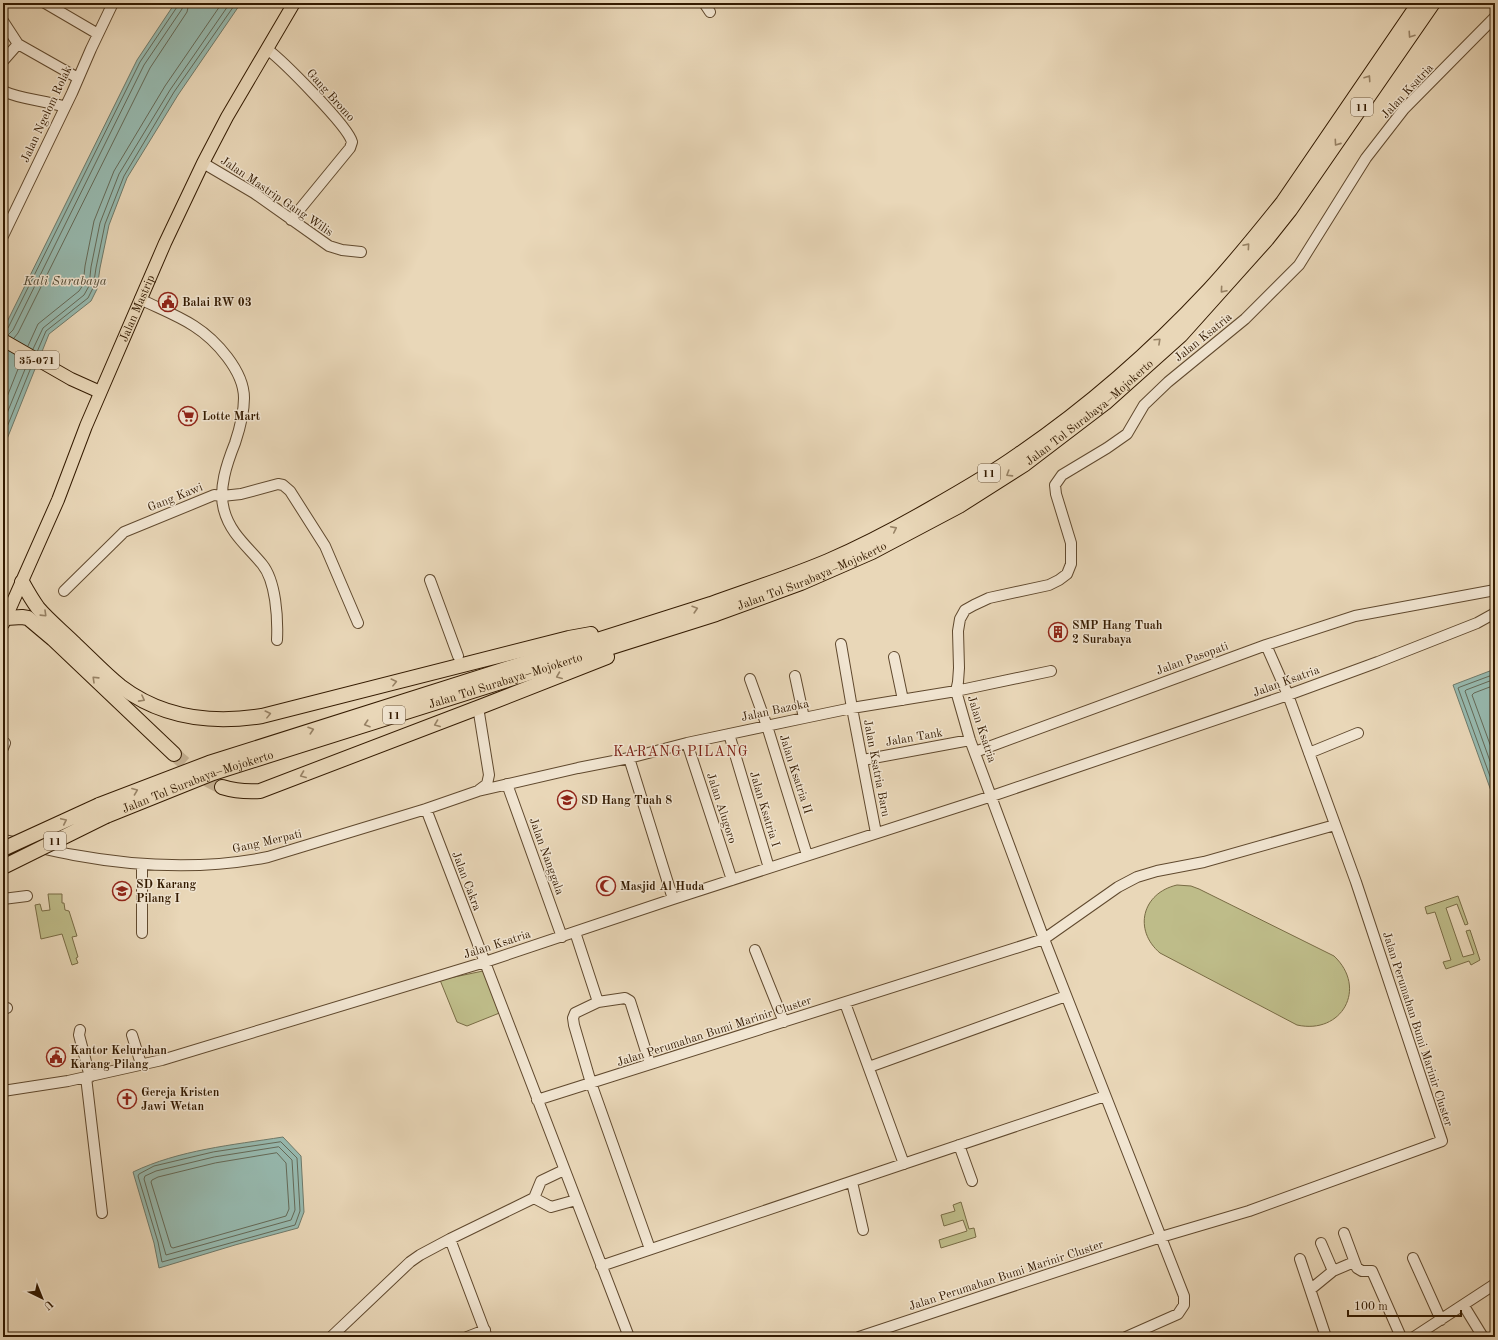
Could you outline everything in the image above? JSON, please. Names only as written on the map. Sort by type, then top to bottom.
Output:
[{"type":"highway","name":"Jalan Tol Surabaya–Mojokerto","points":[[1286,206],[1419,3]]},
{"type":"highway","name":"Jalan Tol Surabaya–Mojokerto","points":[[3,867],[103,810],[213,773],[685,624],[801,583],[872,552],[959,506],[1026,464],[1105,403],[1181,335],[1286,206],[1433,3]]},
{"type":"highway","name":"Jalan Tol Surabaya–Mojokerto","points":[[3,849],[103,810],[209,763],[711,604],[829,560],[898,527],[951,497],[1018,455],[1095,397],[1158,341],[1263,236]]},
{"type":"highway","points":[[22,582],[39,609],[94,663],[120,686],[141,699],[168,711],[207,719],[241,719],[262,716],[569,638],[658,620]]},
{"type":"highway","points":[[5,621],[22,617],[32,621],[53,639],[174,754]]},
{"type":"highway","points":[[222,787],[235,791],[260,791],[485,705],[627,649],[685,624]]},
{"type":"main road","name":"Jalan Mastrip","points":[[5,621],[58,500],[100,392],[165,243],[227,117],[294,3]]},
{"type":"main road","name":"35-071","points":[[3,340],[71,379],[100,392]]},
{"type":"street","points":[[45,3],[98,34]]},
{"type":"street","name":"Jalan Ngelom Rolak","points":[[3,236],[65,108],[113,3]]},
{"type":"street","points":[[704,3],[710,12]]},
{"type":"street","name":"Jalan Ksatria","points":[[992,796],[970,740],[956,691],[959,668],[958,631],[960,619],[966,610],[989,598],[1049,585],[1060,580],[1067,574],[1071,564],[1071,543],[1056,494],[1055,485],[1062,475],[1127,434],[1144,405],[1168,382],[1245,319],[1299,265],[1366,158],[1404,109],[1495,17]]},
{"type":"street","points":[[3,21],[18,44],[79,75]]},
{"type":"street","points":[[3,60],[18,44]]},
{"type":"street","name":"Gang Bromo","points":[[267,49],[278,57],[329,111],[350,135],[352,142],[350,148],[291,220]]},
{"type":"street","points":[[3,91],[11,95],[46,102],[65,108]]},
{"type":"street","name":"Jalan Mastrip Gang Wilis","points":[[204,163],[254,193],[329,246],[342,250],[361,252]]},
{"type":"street","points":[[140,299],[194,326],[221,350],[238,375],[243,392],[243,415],[229,458],[222,496],[223,509],[228,524],[243,545],[262,565],[272,585],[278,623],[277,640]]},
{"type":"street","name":"Gang Kawi","points":[[64,591],[124,532],[209,496],[241,494],[278,484],[286,486],[290,490],[325,546],[358,623]]},
{"type":"street","points":[[430,580],[458,656]]},
{"type":"street","name":"Jalan Pasopati","points":[[975,752],[1266,644],[1355,616],[1495,590]]},
{"type":"street","name":"Jalan Ksatria","points":[[3,1091],[88,1077],[170,1057],[485,962],[673,899],[992,796],[1288,695],[1477,623],[1495,613]]},
{"type":"street","name":"Jalan Ksatria Baru","points":[[841,644],[876,833]]},
{"type":"street","name":"Jalan Perumahan Bumi Marinir Cluster","points":[[859,1337],[1161,1237],[1249,1211],[1442,1141],[1364,905],[1288,695],[1266,644]]},
{"type":"street","points":[[894,657],[903,700]]},
{"type":"street","name":"Jalan Bazoka","points":[[507,784],[629,758],[687,743],[852,708],[956,691],[1051,671]]},
{"type":"street","points":[[795,676],[804,718]]},
{"type":"street","name":"Jalan Ksatria II","points":[[750,679],[767,726],[808,855]]},
{"type":"street","points":[[478,791],[487,784],[489,775],[479,713]]},
{"type":"street","points":[[1309,753],[1358,733]]},
{"type":"street","name":"Jalan Ksatria I","points":[[729,734],[769,868]]},
{"type":"street","name":"Jalan Tank","points":[[863,760],[970,740]]},
{"type":"street","name":"Jalan Alugoro","points":[[687,743],[732,880]]},
{"type":"street","points":[[629,758],[673,899]]},
{"type":"street","name":"Gang Merpati","points":[[3,840],[74,855],[142,865],[189,865],[246,861],[268,856],[426,809],[478,791],[507,784]]},
{"type":"street","name":"Jalan Nanggala","points":[[507,784],[562,936]]},
{"type":"street","points":[[992,796],[1044,939],[1184,1296],[1184,1305],[1178,1314],[1126,1337]]},
{"type":"street","name":"Jalan Cakra","points":[[426,809],[485,962]]},
{"type":"street","name":"Jalan Perumahan Bumi Marinir Cluster","points":[[537,1100],[1044,939],[1118,887],[1137,877],[1157,871],[1204,862],[1335,825]]},
{"type":"street","points":[[142,865],[142,933]]},
{"type":"street","points":[[3,899],[27,896]]},
{"type":"street","points":[[575,932],[598,1002]]},
{"type":"street","points":[[755,950],[784,1022]]},
{"type":"street","points":[[485,962],[629,1337]]},
{"type":"street","points":[[869,1066],[1066,996]]},
{"type":"street","points":[[650,1064],[630,1001],[625,998],[598,1002],[575,1013],[573,1018],[591,1083],[650,1249]]},
{"type":"street","points":[[845,1003],[904,1164]]},
{"type":"street","points":[[80,1030],[79,1036],[88,1077],[102,1213]]},
{"type":"street","points":[[132,1035],[141,1064]]},
{"type":"street","points":[[601,1266],[1105,1096]]},
{"type":"street","points":[[960,1145],[972,1181]]},
{"type":"street","points":[[331,1337],[410,1262],[450,1239],[534,1198],[541,1181],[564,1170]]},
{"type":"street","points":[[852,1182],[863,1230]]},
{"type":"street","points":[[534,1198],[551,1207],[576,1200]]},
{"type":"street","points":[[1344,1233],[1356,1268],[1359,1270],[1372,1271],[1401,1337]]},
{"type":"street","points":[[450,1239],[486,1334],[467,1337]]},
{"type":"street","points":[[1321,1243],[1333,1271]]},
{"type":"street","points":[[1413,1258],[1441,1320]]},
{"type":"street","points":[[1300,1259],[1326,1337]]},
{"type":"street","points":[[1311,1289],[1333,1271],[1354,1262]]},
{"type":"street","points":[[1414,1337],[1464,1306],[1495,1284]]},
{"type":"street","points":[[1464,1306],[1482,1337]]},
{"type":"shaded area","points":[[1177,885],[1191,886],[1199,889],[1334,956],[1344,969],[1349,982],[1349,995],[1345,1006],[1337,1016],[1327,1023],[1313,1026],[1297,1025],[1160,953],[1146,934],[1144,923],[1145,913],[1149,904],[1156,896],[1165,889]]},
{"type":"shaded area","points":[[48,894],[62,894],[62,903],[64,903],[65,910],[69,911],[77,936],[72,937],[78,957],[76,958],[78,963],[72,965],[62,934],[41,939],[35,905],[40,904],[42,911],[50,910]]},
{"type":"shaded area","points":[[1458,896],[1468,924],[1465,925],[1457,904],[1446,908],[1463,957],[1474,954],[1466,931],[1470,930],[1480,960],[1471,965],[1469,961],[1446,969],[1443,962],[1451,960],[1435,912],[1427,914],[1425,907]]},
{"type":"shaded area","points":[[483,971],[502,1012],[467,1026],[457,1022],[440,980]]},
{"type":"shaded area","points":[[961,1202],[969,1229],[974,1228],[976,1237],[941,1248],[939,1240],[967,1231],[963,1220],[944,1226],[941,1215],[955,1211],[953,1205]]},
{"type":"water","name":"Kali Surabaya","points":[[175,3],[241,3],[178,95],[127,178],[109,225],[97,289],[91,301],[49,334],[3,449],[3,330],[137,60]]},
{"type":"water","points":[[1495,669],[1495,802],[1453,685]]},
{"type":"water","points":[[283,1137],[301,1156],[304,1212],[298,1228],[159,1268],[154,1243],[133,1172],[169,1158],[187,1153]]},
{"type":"tunnel","points":[[459,660],[479,713]]},
{"type":"tunnel","points":[[174,754],[202,777],[222,787]]},
{"type":"place","name":"Balai RW 03","points":[[168,302]]},
{"type":"place","name":"Lotte Mart","points":[[188,416]]},
{"type":"place","name":"SMP Hang Tuah 2 Surabaya","points":[[1058,632]]},
{"type":"place","name":"SD Hang Tuah 8","points":[[567,800]]},
{"type":"place","name":"Masjid Al Huda","points":[[606,886]]},
{"type":"place","name":"SD Karang Pilang I","points":[[122,891]]},
{"type":"place","name":"Kantor Kelurahan Karang Pilang","points":[[56,1057]]},
{"type":"place","name":"Gereja Kristen Jawi Wetan","points":[[127,1099]]},
{"type":"district","name":"KARANG PILANG","points":[[681,751]]}]
